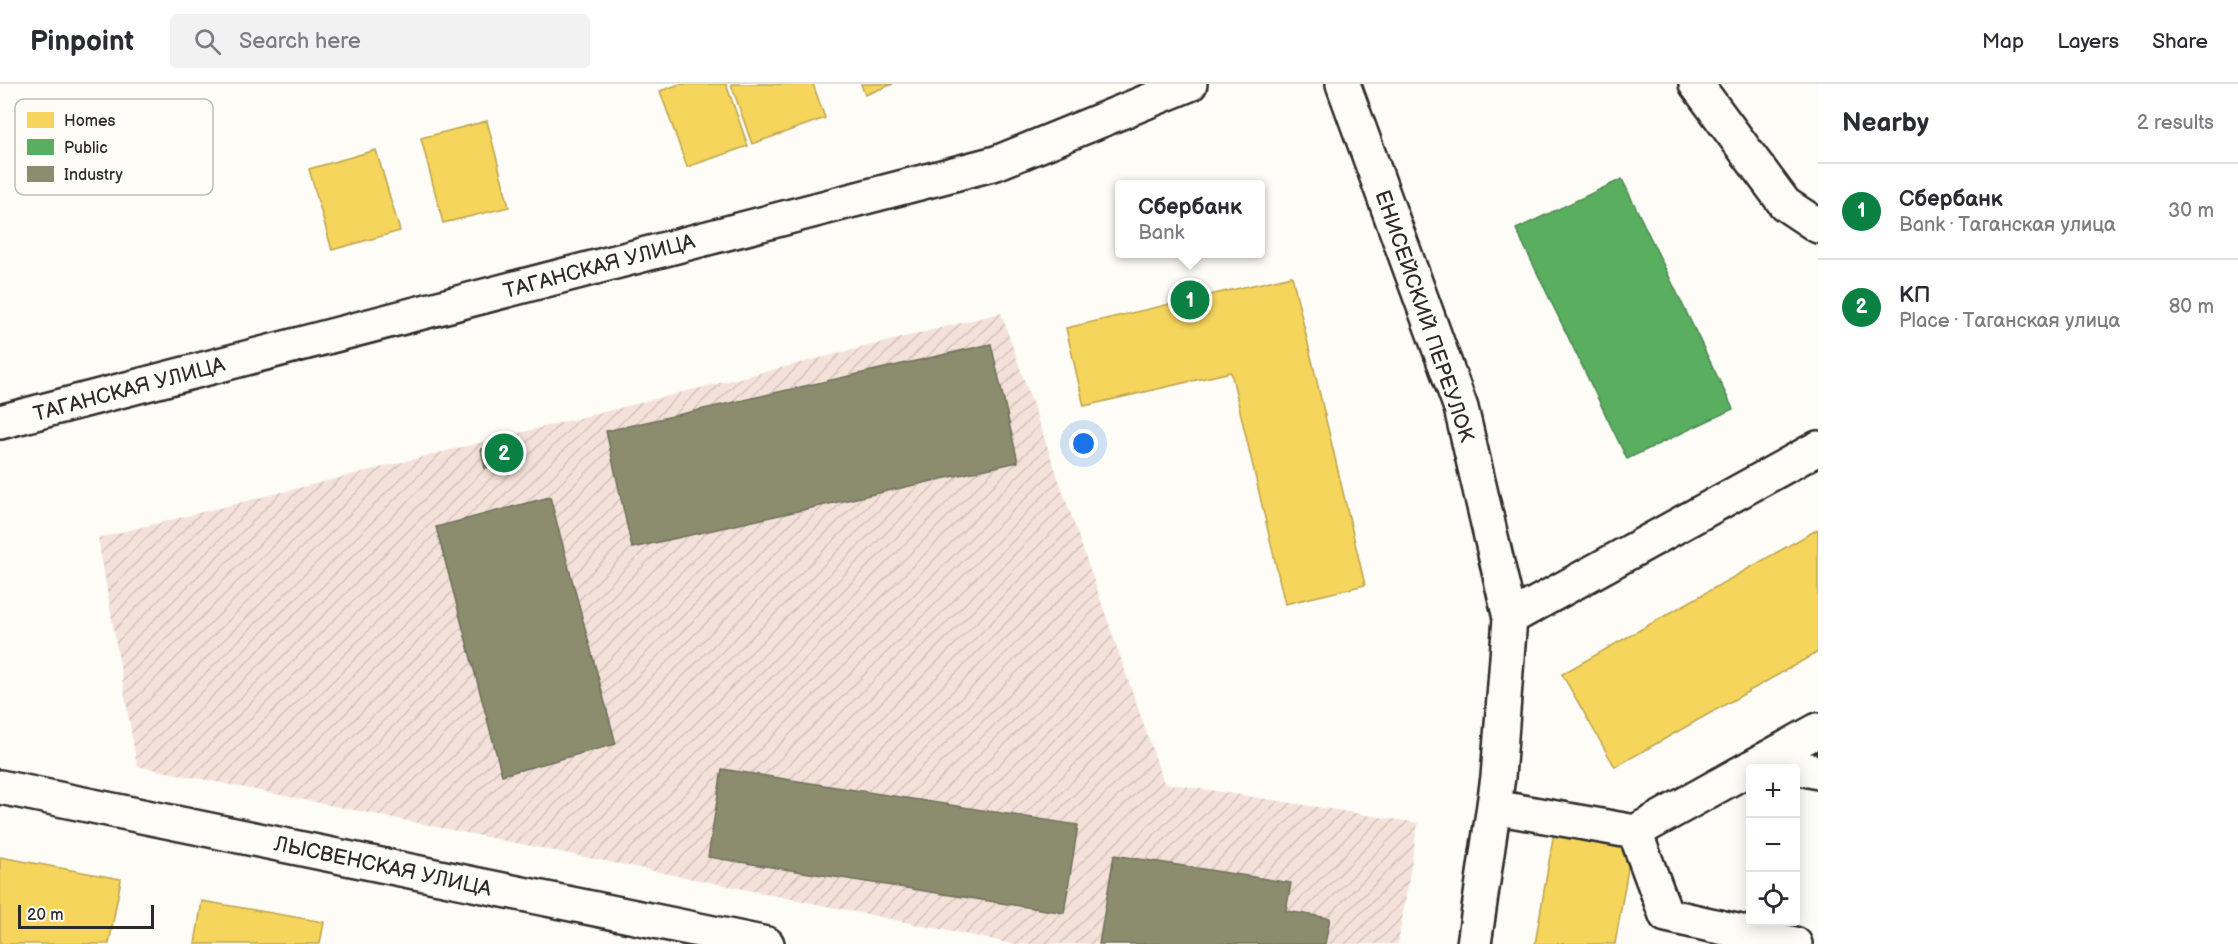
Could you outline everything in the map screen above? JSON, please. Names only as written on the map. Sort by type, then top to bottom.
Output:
[{"type":"street","name":"ТАГАНСКАЯ УЛИЦА","points":[[0,422],[996,163],[1190,84]]},
{"type":"street","name":"ЕНИСЕЙСКИЙ ПЕРЕУЛОК","points":[[1343,84],[1461,408],[1510,618],[1498,777],[1473,944]]},
{"type":"street","points":[[1696,84],[1785,204],[1818,226]]},
{"type":"street","points":[[1510,618],[1818,448]]},
{"type":"street","points":[[1494,807],[1635,832],[1818,730]]},
{"type":"street","points":[[1764,760],[1818,772]]},
{"type":"street","name":"ЛЫСВЕНСКАЯ УЛИЦА","points":[[0,787],[766,944]]},
{"type":"street","points":[[1635,832],[1666,915],[1795,944]]},
{"type":"shaded area","points":[[1001,313],[1164,783],[1418,823],[1398,944],[1013,944],[137,766],[98,538]]},
{"type":"building: Homes","points":[[680,84],[726,84],[748,146],[687,167],[660,91]]},
{"type":"building: Homes","points":[[731,84],[813,84],[825,118],[752,144]]},
{"type":"building: Homes","points":[[861,84],[893,84],[865,95]]},
{"type":"building: Homes","points":[[487,121],[509,207],[443,223],[421,138]]},
{"type":"building: Homes","points":[[376,150],[400,231],[332,250],[309,169]]},
{"type":"building: Homes","points":[[1292,276],[1365,585],[1285,604],[1231,372],[1084,406],[1066,328]]},
{"type":"building: Homes","points":[[1818,529],[1818,652],[1615,767],[1562,674]]},
{"type":"building: Homes","points":[[1554,832],[1632,845],[1615,944],[1535,944]]},
{"type":"building: Homes","points":[[0,857],[121,879],[109,944],[0,944]]},
{"type":"building: Homes","points":[[202,901],[324,922],[320,944],[195,944]]},
{"type":"building: Public","points":[[1622,179],[1733,409],[1627,459],[1516,229]]},
{"type":"building: Industry","points":[[991,344],[1018,462],[632,548],[606,431]]},
{"type":"building: Industry","points":[[523,439],[527,458],[485,468],[481,449]]},
{"type":"building: Industry","points":[[550,497],[616,744],[502,775],[436,527]]},
{"type":"building: Industry","points":[[722,769],[1078,825],[1064,913],[708,857]]},
{"type":"building: Industry","points":[[1114,855],[1291,883],[1286,911],[1330,918],[1325,944],[1099,944]]},
{"type":"place","name":"Сбербанк","points":[[1190,300]]},
{"type":"place","name":"КП","points":[[504,453]]}]
